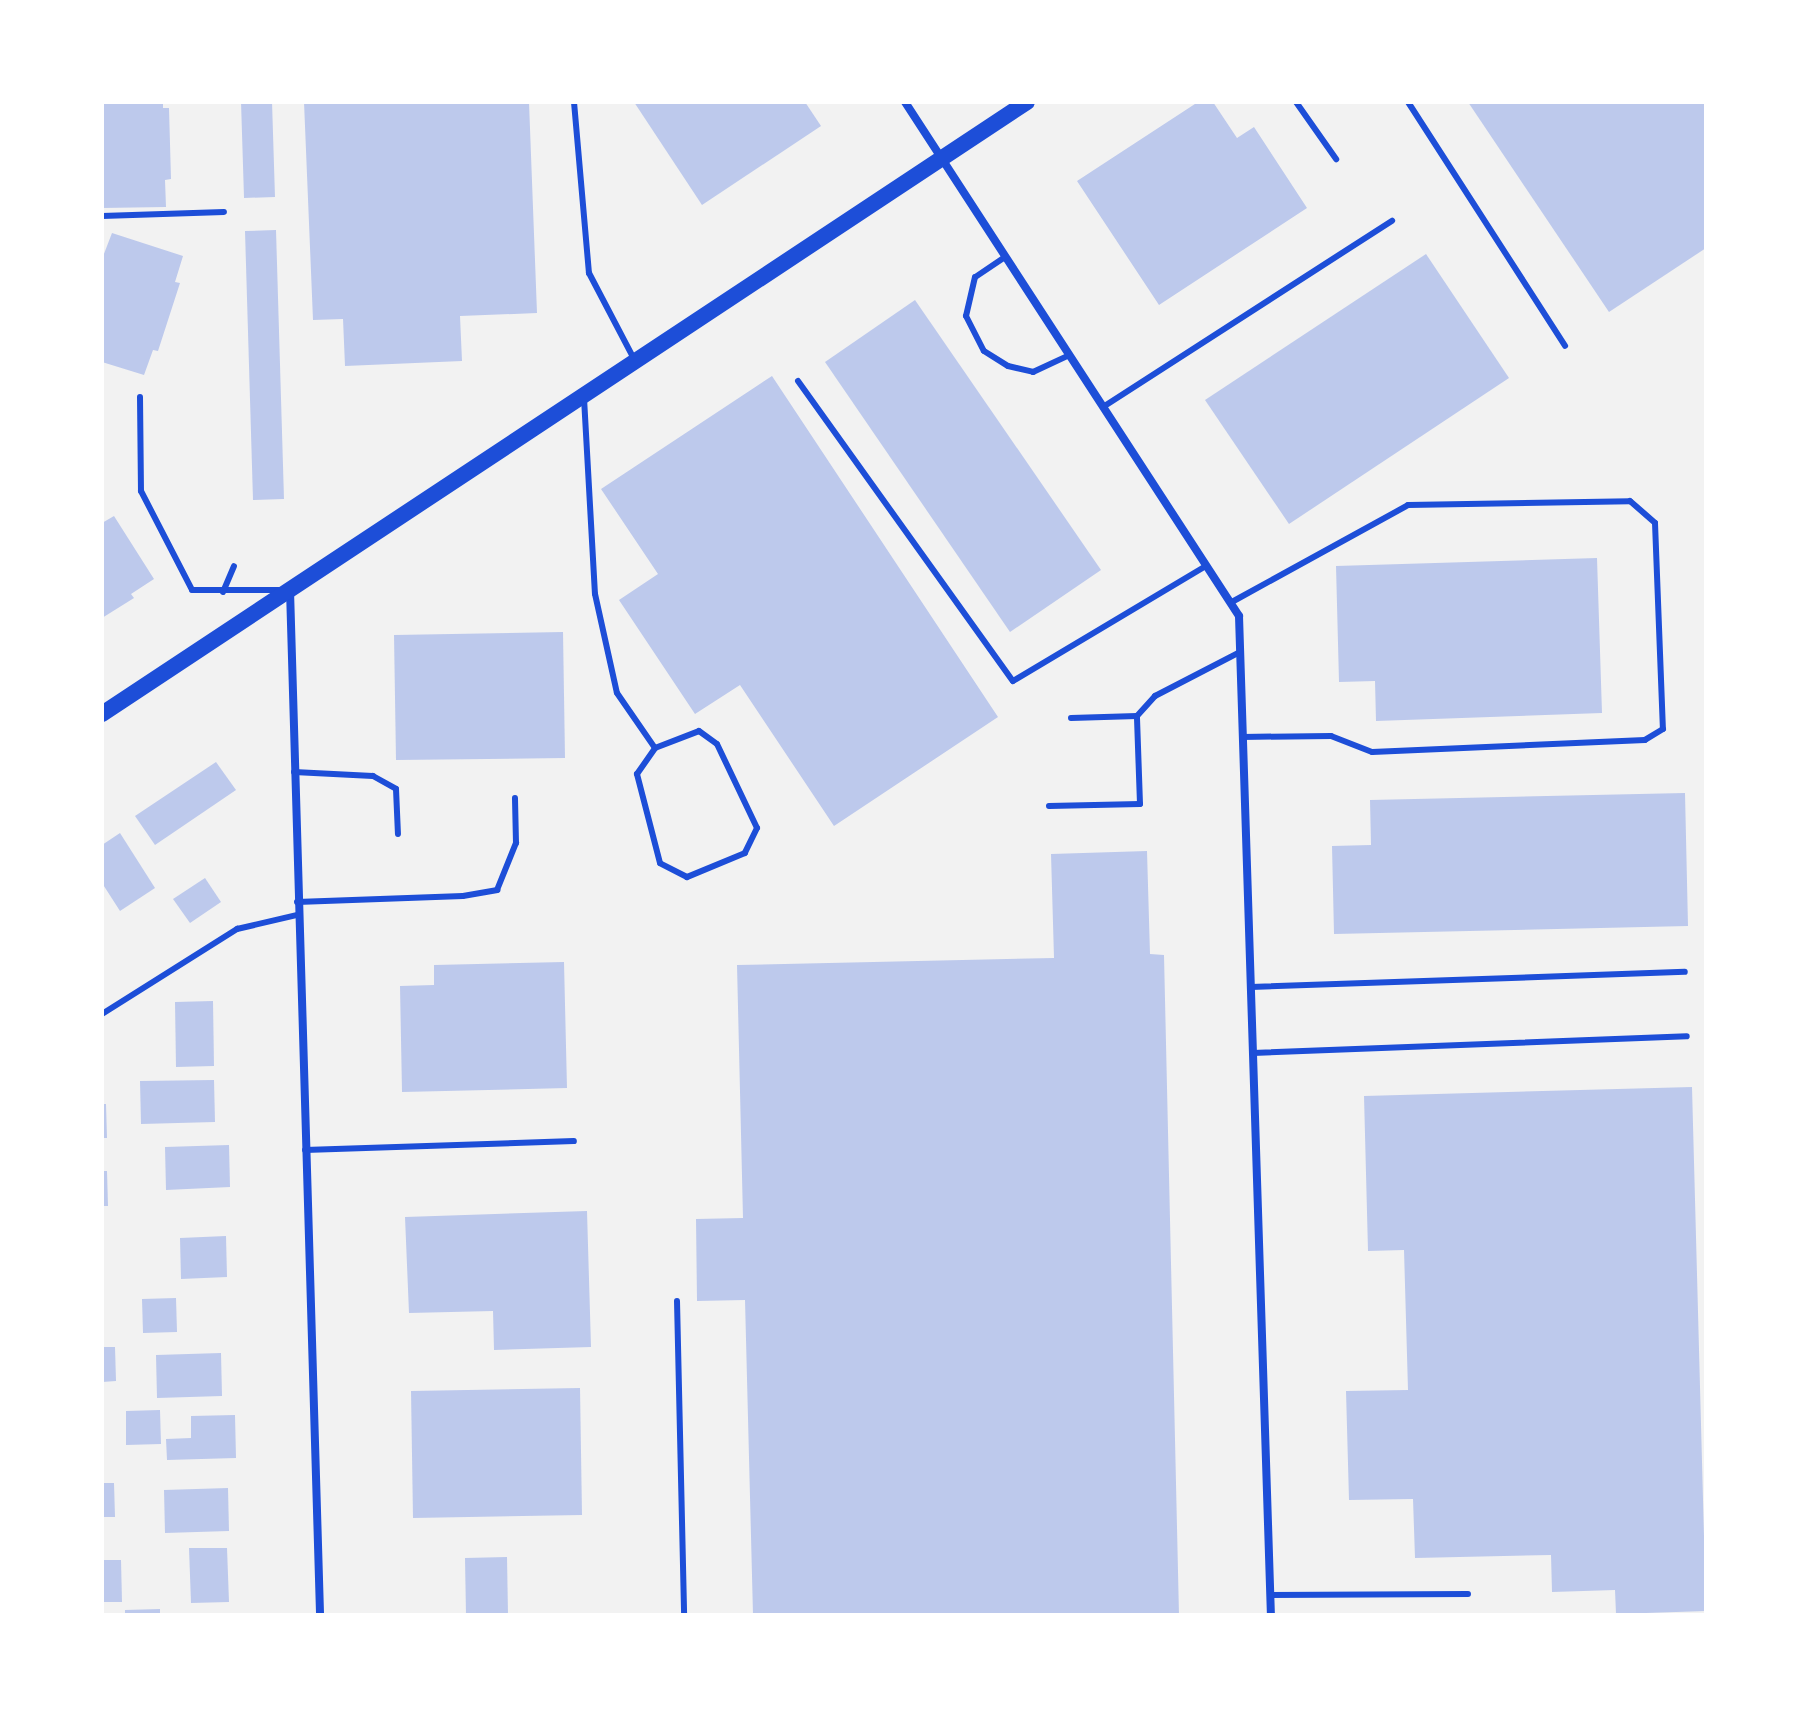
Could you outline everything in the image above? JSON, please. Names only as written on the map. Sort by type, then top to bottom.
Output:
[{"type":"main road","points":[[102,714],[1027,102]]},
{"type":"street","points":[[905,102],[1239,616],[1271,1615]]},
{"type":"street","points":[[290,589],[297,915],[320,1615]]},
{"type":"lane","points":[[574,102],[589,273],[636,361]]},
{"type":"lane","points":[[1296,102],[1336,159]]},
{"type":"lane","points":[[1408,102],[1565,346]]},
{"type":"lane","points":[[102,216],[224,212]]},
{"type":"lane","points":[[1103,407],[1392,221]]},
{"type":"lane","points":[[1005,257],[975,277],[966,316],[984,351],[1008,366],[1033,372],[1069,355]]},
{"type":"lane","points":[[798,381],[1013,681],[1206,566]]},
{"type":"lane","points":[[584,395],[595,594],[617,693],[655,748]]},
{"type":"lane","points":[[140,397],[141,491],[192,590],[290,589]]},
{"type":"lane","points":[[1230,603],[1408,505],[1630,501],[1655,523],[1663,729],[1645,740],[1372,752],[1331,736],[1242,737]]},
{"type":"lane","points":[[223,592],[234,566]]},
{"type":"lane","points":[[1049,806],[1140,804],[1137,716],[1155,696],[1240,652]]},
{"type":"lane","points":[[1071,718],[1137,716]]},
{"type":"lane","points":[[699,731],[717,744],[757,828],[745,853],[687,877],[660,863],[637,774],[655,748],[699,731]]},
{"type":"lane","points":[[294,772],[373,776],[396,789],[398,834]]},
{"type":"lane","points":[[297,902],[463,896],[497,890],[516,843],[515,798]]},
{"type":"lane","points":[[102,1014],[237,929],[297,915]]},
{"type":"lane","points":[[1251,987],[1685,972]]},
{"type":"lane","points":[[1253,1053],[1687,1036]]},
{"type":"lane","points":[[305,1150],[574,1141]]},
{"type":"lane","points":[[677,1301],[684,1615]]},
{"type":"lane","points":[[1270,1595],[1468,1594]]},
{"type":"building","points":[[102,102],[163,102],[163,108],[169,108],[171,179],[165,180],[166,207],[102,208]]},
{"type":"building","points":[[241,102],[272,102],[275,197],[244,198]]},
{"type":"building","points":[[304,102],[529,102],[537,313],[460,316],[462,361],[345,366],[343,319],[313,320]]},
{"type":"building","points":[[634,102],[805,102],[821,126],[702,205]]},
{"type":"building","points":[[1198,102],[1213,102],[1237,138],[1254,127],[1307,208],[1159,305],[1077,181]]},
{"type":"building","points":[[1468,102],[1706,102],[1706,248],[1609,312]]},
{"type":"building","points":[[276,230],[284,499],[253,500],[245,231]]},
{"type":"building","points":[[112,233],[183,256],[175,282],[180,283],[158,351],[153,350],[144,375],[102,362],[102,259]]},
{"type":"building","points":[[1426,254],[1509,378],[1289,524],[1205,400]]},
{"type":"building","points":[[915,300],[1101,570],[1010,632],[825,362]]},
{"type":"building","points":[[772,376],[998,717],[834,826],[740,685],[695,714],[619,600],[658,574],[601,489]]},
{"type":"building","points":[[114,516],[154,579],[131,594],[134,598],[102,618],[102,523]]},
{"type":"building","points":[[1597,558],[1602,713],[1376,721],[1375,681],[1339,682],[1336,566]]},
{"type":"building","points":[[563,632],[565,758],[396,760],[394,635]]},
{"type":"building","points":[[216,762],[236,790],[155,845],[135,816]]},
{"type":"building","points":[[1685,793],[1688,926],[1334,934],[1332,846],[1371,845],[1370,800]]},
{"type":"building","points":[[120,833],[155,888],[120,911],[102,883],[102,845]]},
{"type":"building","points":[[1147,851],[1150,954],[1164,955],[1179,1615],[753,1615],[745,1300],[697,1301],[696,1219],[743,1218],[737,965],[1054,958],[1051,854]]},
{"type":"building","points":[[205,878],[221,902],[190,923],[173,899]]},
{"type":"building","points":[[564,962],[567,1088],[402,1092],[400,986],[434,985],[434,965]]},
{"type":"building","points":[[213,1001],[214,1066],[176,1067],[175,1002]]},
{"type":"building","points":[[214,1080],[215,1122],[141,1124],[140,1081]]},
{"type":"building","points":[[1692,1087],[1706,1611],[1616,1614],[1615,1590],[1552,1592],[1551,1555],[1415,1558],[1413,1499],[1349,1500],[1346,1391],[1408,1390],[1404,1250],[1368,1251],[1364,1096]]},
{"type":"building","points":[[102,1104],[106,1104],[107,1138],[102,1138]]},
{"type":"building","points":[[229,1145],[230,1187],[166,1190],[165,1147]]},
{"type":"building","points":[[102,1171],[107,1171],[108,1206],[102,1206]]},
{"type":"building","points":[[587,1211],[591,1347],[494,1350],[493,1311],[409,1313],[405,1217]]},
{"type":"building","points":[[226,1236],[227,1277],[181,1279],[180,1238]]},
{"type":"building","points":[[176,1298],[177,1332],[143,1333],[142,1299]]},
{"type":"building","points":[[102,1347],[115,1347],[116,1381],[102,1382]]},
{"type":"building","points":[[221,1353],[222,1396],[157,1398],[156,1355]]},
{"type":"building","points":[[580,1388],[582,1515],[413,1518],[411,1391]]},
{"type":"building","points":[[160,1410],[161,1444],[126,1445],[126,1411]]},
{"type":"building","points":[[235,1415],[236,1458],[167,1460],[166,1439],[191,1438],[191,1416]]},
{"type":"building","points":[[102,1483],[114,1483],[115,1517],[102,1517]]},
{"type":"building","points":[[228,1488],[229,1531],[165,1533],[164,1490]]},
{"type":"building","points":[[189,1548],[227,1548],[229,1602],[191,1603]]},
{"type":"building","points":[[507,1557],[508,1615],[466,1615],[465,1558]]},
{"type":"building","points":[[102,1560],[121,1560],[122,1602],[102,1602]]},
{"type":"building","points":[[160,1609],[160,1615],[125,1615],[125,1610]]}]
